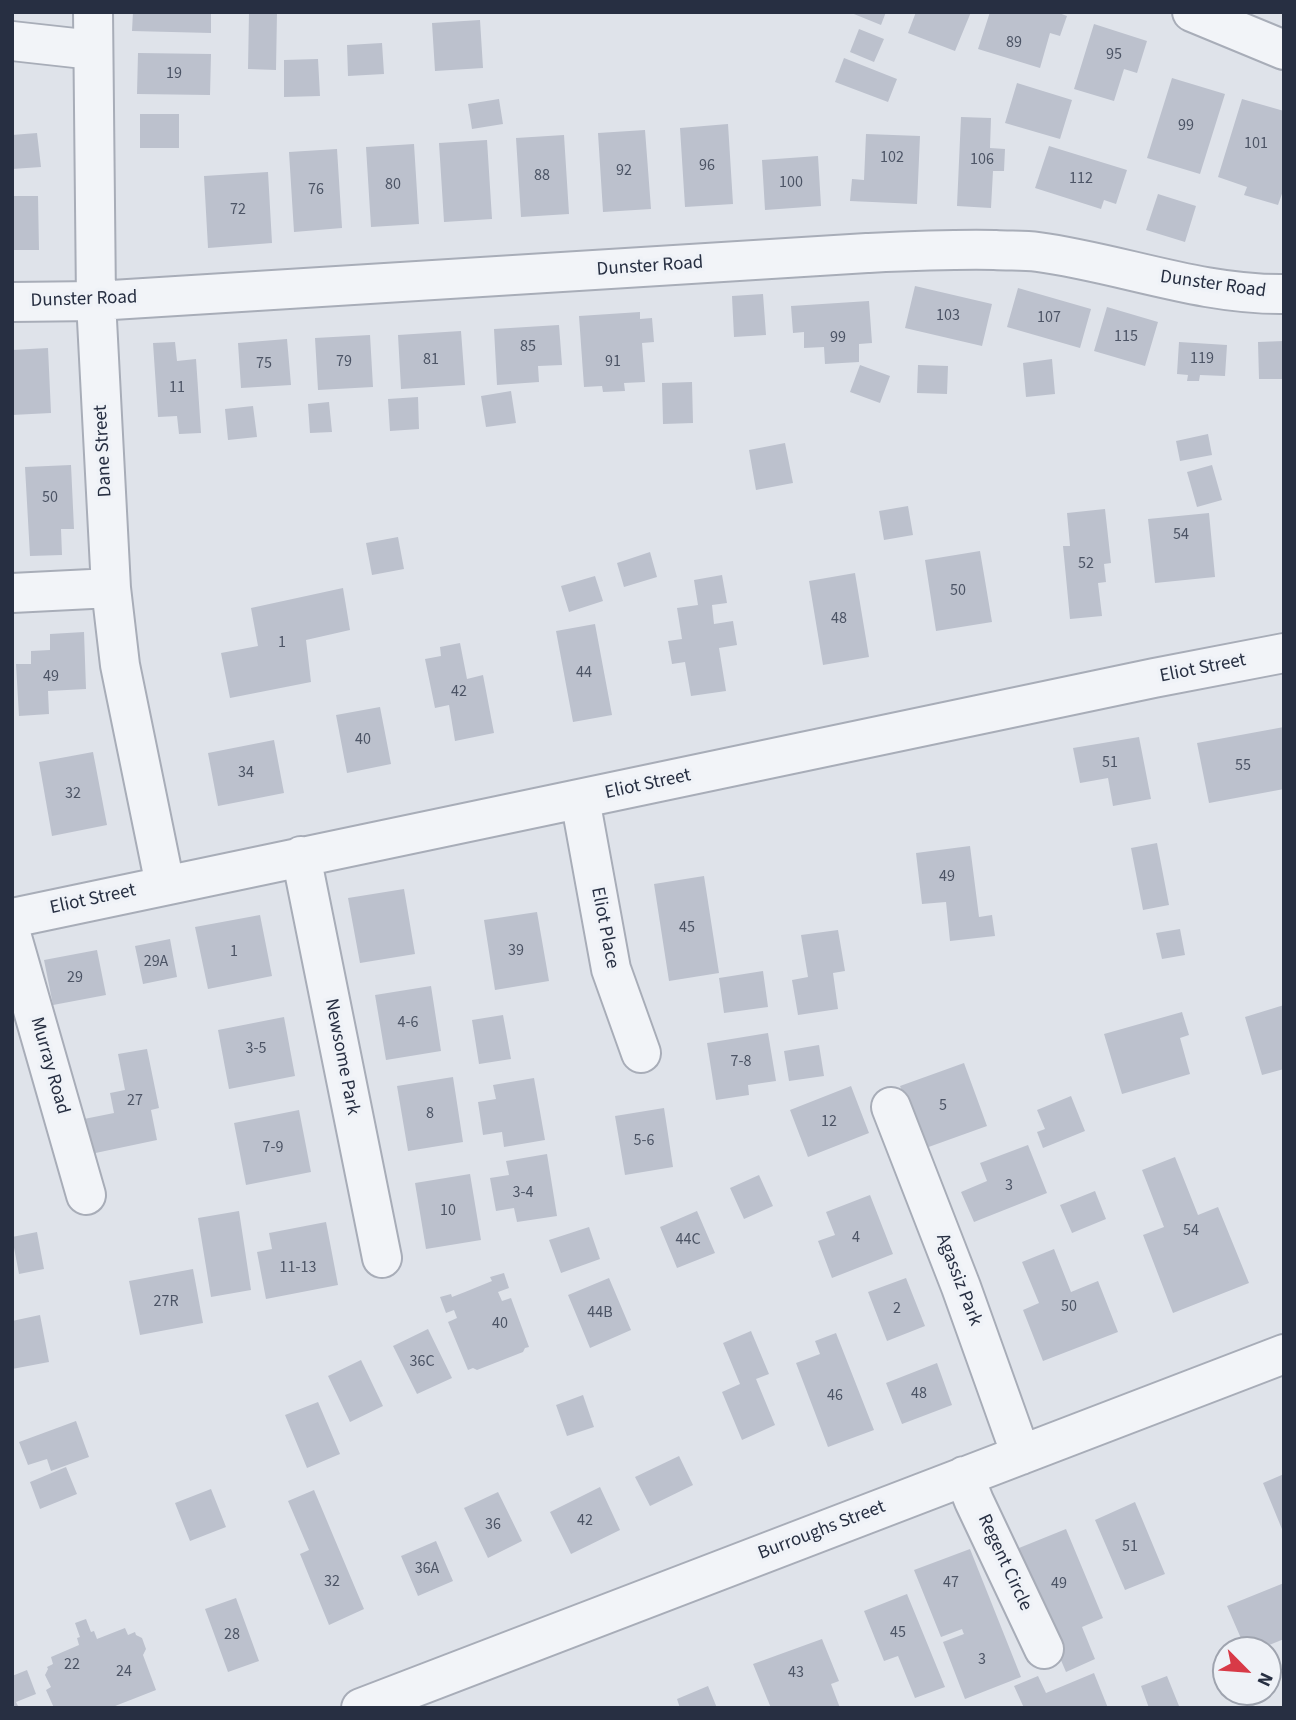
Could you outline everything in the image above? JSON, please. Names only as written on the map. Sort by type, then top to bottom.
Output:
[{"type":"street","name":"Dane Street","points":[[93,12],[96,301],[111,588],[120,665],[165,885]]},
{"type":"street","points":[[1192,12],[1284,50]]},
{"type":"street","points":[[12,41],[93,50]]},
{"type":"street","name":"Dunster Road","points":[[12,302],[96,301],[940,250],[1035,251],[1193,285],[1284,294]]},
{"type":"street","points":[[12,593],[111,588]]},
{"type":"street","name":"Eliot Street","points":[[12,918],[1284,653]]},
{"type":"street","name":"Eliot Place","points":[[580,799],[611,970],[641,1053]]},
{"type":"street","name":"Newsome Park","points":[[301,856],[382,1258]]},
{"type":"street","name":"Murray Road","points":[[12,937],[86,1195]]},
{"type":"street","name":"Agassiz Park","points":[[891,1107],[961,1287],[1021,1454]]},
{"type":"street","name":"Burroughs Street","points":[[361,1708],[1284,1354]]},
{"type":"street","name":"Regent Circle","points":[[964,1476],[1044,1649]]},
{"type":"building","points":[[133,12],[211,12],[211,33],[132,31]]},
{"type":"building","points":[[249,12],[277,12],[276,70],[248,69]]},
{"type":"building","points":[[849,12],[886,12],[881,25]]},
{"type":"building","points":[[916,12],[971,12],[955,51],[908,33]]},
{"type":"building","points":[[990,12],[1056,12],[1067,16],[1060,36],[1050,33],[1040,68],[978,49]]},
{"type":"building","points":[[480,20],[483,68],[435,71],[432,23]]},
{"type":"building","points":[[1094,24],[1147,41],[1137,73],[1124,69],[1114,101],[1074,89]]},
{"type":"building","points":[[859,29],[884,39],[874,62],[850,52]]},
{"type":"building","points":[[382,43],[384,74],[348,76],[347,45]]},
{"type":"building","points":[[138,53],[211,54],[210,95],[137,94]]},
{"type":"building","points":[[844,58],[897,79],[888,102],[835,82]]},
{"type":"building","points":[[318,59],[320,96],[284,97],[284,60]]},
{"type":"building","points":[[1172,78],[1225,94],[1200,174],[1147,158]]},
{"type":"building","points":[[1017,83],[1072,100],[1060,139],[1005,123]]},
{"type":"building","points":[[499,99],[503,124],[472,129],[468,104]]},
{"type":"building","points":[[1242,99],[1284,111],[1284,188],[1278,205],[1244,195],[1247,187],[1218,177]]},
{"type":"building","points":[[140,114],[179,114],[179,148],[140,148]]},
{"type":"building","points":[[961,117],[991,118],[990,148],[1005,149],[1004,171],[993,171],[991,208],[957,206]]},
{"type":"building","points":[[728,124],[733,204],[685,207],[680,128]]},
{"type":"building","points":[[645,130],[651,209],[603,212],[598,133]]},
{"type":"building","points":[[37,133],[41,167],[12,169],[12,135]]},
{"type":"building","points":[[866,134],[920,136],[917,204],[850,201],[852,179],[864,180]]},
{"type":"building","points":[[564,135],[569,214],[521,217],[516,138]]},
{"type":"building","points":[[487,140],[492,219],[444,222],[439,143]]},
{"type":"building","points":[[414,144],[419,224],[371,227],[366,147]]},
{"type":"building","points":[[1049,146],[1127,170],[1116,204],[1104,200],[1101,209],[1035,188]]},
{"type":"building","points":[[337,149],[342,228],[294,232],[289,152]]},
{"type":"building","points":[[818,156],[821,206],[765,210],[762,160]]},
{"type":"building","points":[[268,172],[272,243],[208,248],[204,176]]},
{"type":"building","points":[[1158,194],[1196,206],[1185,242],[1146,230]]},
{"type":"building","points":[[12,196],[38,196],[39,250],[12,250]]},
{"type":"building","points":[[915,286],[992,304],[982,346],[905,328]]},
{"type":"building","points":[[1018,288],[1091,309],[1080,348],[1007,327]]},
{"type":"building","points":[[763,294],[766,335],[734,337],[732,296]]},
{"type":"building","points":[[869,301],[872,343],[859,344],[859,362],[825,364],[824,347],[804,348],[804,332],[793,333],[791,306]]},
{"type":"building","points":[[1107,307],[1158,322],[1145,366],[1094,351]]},
{"type":"building","points":[[640,312],[640,319],[652,318],[654,342],[642,343],[645,382],[624,383],[625,391],[603,392],[602,386],[584,387],[579,316]]},
{"type":"building","points":[[559,325],[562,365],[538,366],[539,382],[497,385],[494,329]]},
{"type":"building","points":[[461,331],[465,385],[401,389],[398,335]]},
{"type":"building","points":[[370,335],[373,387],[318,390],[315,338]]},
{"type":"building","points":[[287,339],[291,385],[241,388],[238,343]]},
{"type":"building","points":[[1284,341],[1284,379],[1259,379],[1258,342]]},
{"type":"building","points":[[175,342],[177,361],[196,359],[201,433],[179,434],[177,416],[158,417],[153,343]]},
{"type":"building","points":[[1179,342],[1227,345],[1225,376],[1200,375],[1199,381],[1187,381],[1188,375],[1177,374]]},
{"type":"building","points":[[48,348],[51,413],[12,415],[12,350]]},
{"type":"building","points":[[1052,359],[1055,394],[1026,397],[1023,363]]},
{"type":"building","points":[[860,365],[890,376],[880,403],[850,392]]},
{"type":"building","points":[[918,365],[948,366],[947,394],[917,393]]},
{"type":"building","points":[[692,382],[693,423],[663,424],[662,383]]},
{"type":"building","points":[[511,391],[516,423],[486,427],[481,396]]},
{"type":"building","points":[[418,397],[419,429],[390,431],[388,399]]},
{"type":"building","points":[[329,402],[332,432],[310,433],[308,404]]},
{"type":"building","points":[[253,406],[257,437],[228,440],[225,409]]},
{"type":"building","points":[[1208,434],[1212,455],[1180,461],[1176,441]]},
{"type":"building","points":[[785,443],[793,483],[756,490],[749,450]]},
{"type":"building","points":[[71,465],[74,529],[61,529],[62,555],[30,556],[25,467]]},
{"type":"building","points":[[1212,465],[1222,500],[1197,507],[1187,472]]},
{"type":"building","points":[[908,506],[913,535],[884,540],[879,511]]},
{"type":"building","points":[[1105,509],[1111,563],[1104,564],[1106,582],[1098,583],[1102,616],[1070,619],[1063,546],[1070,546],[1067,513]]},
{"type":"building","points":[[1209,513],[1215,577],[1155,583],[1148,519]]},
{"type":"building","points":[[398,537],[404,569],[372,575],[366,543]]},
{"type":"building","points":[[980,551],[992,622],[936,631],[925,560]]},
{"type":"building","points":[[650,552],[657,577],[624,587],[617,563]]},
{"type":"building","points":[[855,573],[869,657],[823,665],[809,581]]},
{"type":"building","points":[[722,575],[727,603],[712,605],[714,624],[733,621],[737,645],[719,648],[726,691],[691,696],[685,662],[672,664],[668,641],[682,639],[677,608],[698,605],[694,580]]},
{"type":"building","points":[[595,576],[603,601],[569,612],[561,586]]},
{"type":"building","points":[[343,588],[350,630],[306,640],[311,682],[230,698],[221,653],[258,646],[251,608]]},
{"type":"building","points":[[595,624],[612,715],[573,722],[556,631]]},
{"type":"building","points":[[84,632],[86,689],[48,691],[49,714],[19,716],[16,664],[31,664],[31,651],[50,650],[50,634]]},
{"type":"building","points":[[460,643],[467,679],[483,675],[494,733],[455,741],[449,705],[435,708],[425,659],[441,656],[440,647]]},
{"type":"building","points":[[380,707],[391,764],[347,773],[336,715]]},
{"type":"building","points":[[1284,727],[1284,789],[1209,803],[1197,743]]},
{"type":"building","points":[[1139,737],[1151,799],[1113,806],[1108,778],[1080,783],[1073,748]]},
{"type":"building","points":[[274,740],[284,793],[218,806],[208,753]]},
{"type":"building","points":[[93,752],[107,825],[52,836],[39,762]]},
{"type":"building","points":[[1157,843],[1169,905],[1143,910],[1131,848]]},
{"type":"building","points":[[970,846],[979,917],[992,915],[995,936],[950,941],[946,902],[922,904],[916,853]]},
{"type":"building","points":[[704,876],[719,973],[669,981],[654,884]]},
{"type":"building","points":[[404,889],[415,954],[360,963],[348,898]]},
{"type":"building","points":[[537,912],[549,981],[495,990],[484,920]]},
{"type":"building","points":[[260,915],[272,976],[208,989],[195,927]]},
{"type":"building","points":[[1180,929],[1185,955],[1162,959],[1156,933]]},
{"type":"building","points":[[838,930],[845,971],[833,973],[838,1009],[798,1015],[792,980],[808,977],[801,935]]},
{"type":"building","points":[[170,939],[177,977],[143,984],[135,946]]},
{"type":"building","points":[[97,950],[106,995],[53,1005],[44,960]]},
{"type":"building","points":[[763,971],[768,1007],[724,1013],[719,978]]},
{"type":"building","points":[[431,986],[441,1051],[386,1060],[375,995]]},
{"type":"building","points":[[1284,1005],[1284,1069],[1262,1075],[1245,1017]]},
{"type":"building","points":[[1182,1012],[1189,1035],[1180,1038],[1190,1074],[1122,1094],[1104,1034]]},
{"type":"building","points":[[503,1015],[511,1059],[479,1064],[472,1020]]},
{"type":"building","points":[[284,1017],[295,1076],[229,1089],[218,1030]]},
{"type":"building","points":[[768,1033],[776,1081],[748,1085],[749,1095],[716,1100],[707,1043]]},
{"type":"building","points":[[819,1045],[824,1076],[789,1081],[784,1051]]},
{"type":"building","points":[[147,1049],[159,1108],[151,1110],[157,1140],[86,1155],[79,1120],[114,1113],[110,1093],[125,1090],[118,1054]]},
{"type":"building","points":[[964,1063],[987,1126],[923,1149],[900,1086]]},
{"type":"building","points":[[453,1077],[463,1142],[408,1151],[397,1086]]},
{"type":"building","points":[[534,1078],[545,1140],[504,1147],[502,1132],[483,1135],[478,1102],[496,1099],[493,1085]]},
{"type":"building","points":[[851,1086],[869,1133],[808,1157],[790,1110]]},
{"type":"building","points":[[1071,1096],[1085,1131],[1043,1148],[1037,1132],[1045,1129],[1037,1110]]},
{"type":"building","points":[[664,1108],[673,1167],[625,1175],[615,1116]]},
{"type":"building","points":[[299,1110],[311,1172],[246,1185],[234,1123]]},
{"type":"building","points":[[1028,1145],[1047,1193],[974,1222],[961,1192],[987,1181],[980,1163]]},
{"type":"building","points":[[547,1154],[557,1216],[517,1222],[514,1208],[496,1211],[490,1178],[509,1175],[506,1161]]},
{"type":"building","points":[[1175,1157],[1198,1215],[1218,1207],[1249,1283],[1173,1313],[1143,1235],[1164,1227],[1142,1170]]},
{"type":"building","points":[[470,1174],[481,1240],[426,1249],[415,1183]]},
{"type":"building","points":[[759,1175],[773,1206],[744,1219],[730,1188]]},
{"type":"building","points":[[1095,1191],[1106,1219],[1072,1233],[1060,1205]]},
{"type":"building","points":[[870,1195],[893,1254],[832,1278],[818,1241],[835,1235],[826,1212]]},
{"type":"building","points":[[239,1211],[251,1290],[211,1297],[198,1218]]},
{"type":"building","points":[[697,1211],[715,1253],[677,1268],[660,1227]]},
{"type":"building","points":[[326,1222],[338,1285],[266,1299],[257,1252],[272,1249],[269,1233]]},
{"type":"building","points":[[589,1227],[600,1259],[561,1273],[549,1240]]},
{"type":"building","points":[[37,1232],[44,1269],[19,1274],[12,1237]]},
{"type":"building","points":[[1054,1249],[1071,1292],[1098,1281],[1118,1332],[1043,1361],[1023,1310],[1039,1303],[1022,1262]]},
{"type":"building","points":[[193,1269],[203,1323],[140,1335],[129,1281]]},
{"type":"building","points":[[504,1273],[509,1288],[498,1292],[502,1301],[511,1298],[529,1347],[523,1352],[477,1370],[468,1370],[448,1322],[457,1318],[454,1310],[446,1313],[440,1297],[451,1294],[452,1297],[492,1281],[490,1277]]},
{"type":"building","points":[[609,1278],[631,1330],[590,1348],[568,1295]]},
{"type":"building","points":[[906,1278],[925,1326],[887,1341],[868,1292]]},
{"type":"building","points":[[40,1315],[49,1362],[12,1369],[12,1321]]},
{"type":"building","points":[[428,1329],[452,1378],[417,1394],[393,1346]]},
{"type":"building","points":[[751,1331],[769,1374],[756,1379],[775,1425],[742,1440],[722,1392],[740,1384],[723,1343]]},
{"type":"building","points":[[836,1333],[874,1430],[828,1447],[796,1363],[820,1354],[815,1341]]},
{"type":"building","points":[[361,1360],[383,1406],[350,1422],[328,1376]]},
{"type":"building","points":[[937,1363],[952,1405],[902,1424],[886,1383]]},
{"type":"building","points":[[583,1395],[594,1427],[567,1436],[556,1405]]},
{"type":"building","points":[[318,1402],[340,1454],[307,1468],[285,1415]]},
{"type":"building","points":[[76,1421],[89,1457],[51,1471],[47,1459],[28,1465],[19,1442]]},
{"type":"building","points":[[679,1456],[693,1485],[650,1506],[635,1477]]},
{"type":"building","points":[[66,1467],[77,1494],[40,1509],[30,1482]]},
{"type":"building","points":[[1284,1474],[1284,1534],[1263,1483]]},
{"type":"building","points":[[600,1487],[620,1530],[571,1554],[550,1512]]},
{"type":"building","points":[[211,1489],[226,1527],[190,1541],[175,1503]]},
{"type":"building","points":[[314,1490],[364,1609],[329,1625],[300,1554],[309,1550],[288,1501]]},
{"type":"building","points":[[498,1492],[522,1541],[488,1558],[464,1508]]},
{"type":"building","points":[[1135,1502],[1165,1574],[1125,1590],[1095,1520]]},
{"type":"building","points":[[1066,1529],[1103,1618],[1082,1627],[1095,1659],[1066,1672],[1014,1550]]},
{"type":"building","points":[[436,1541],[453,1581],[418,1596],[401,1556]]},
{"type":"building","points":[[970,1549],[1021,1677],[965,1699],[943,1642],[964,1634],[962,1629],[941,1637],[914,1570]]},
{"type":"building","points":[[1284,1583],[1284,1639],[1282,1640],[1282,1636],[1240,1636],[1227,1606]]},
{"type":"building","points":[[907,1594],[945,1687],[915,1698],[898,1656],[884,1661],[864,1611]]},
{"type":"building","points":[[236,1598],[259,1661],[228,1672],[205,1609]]},
{"type":"building","points":[[86,1619],[97,1639],[125,1628],[128,1635],[135,1632],[142,1638],[146,1649],[143,1655],[156,1690],[110,1708],[54,1708],[46,1690],[51,1687],[45,1675],[47,1667],[53,1664],[51,1657],[79,1645],[77,1638],[80,1637],[75,1623]]},
{"type":"building","points":[[822,1639],[839,1681],[831,1684],[840,1708],[771,1708],[753,1664]]},
{"type":"building","points":[[27,1670],[36,1694],[16,1702],[19,1708],[12,1708],[12,1676]]},
{"type":"building","points":[[1094,1673],[1108,1708],[1024,1708],[1014,1686],[1038,1676],[1046,1693]]},
{"type":"building","points":[[1167,1676],[1179,1706],[1149,1708],[1141,1686]]},
{"type":"building","points":[[708,1686],[717,1708],[680,1708],[677,1699]]}]
